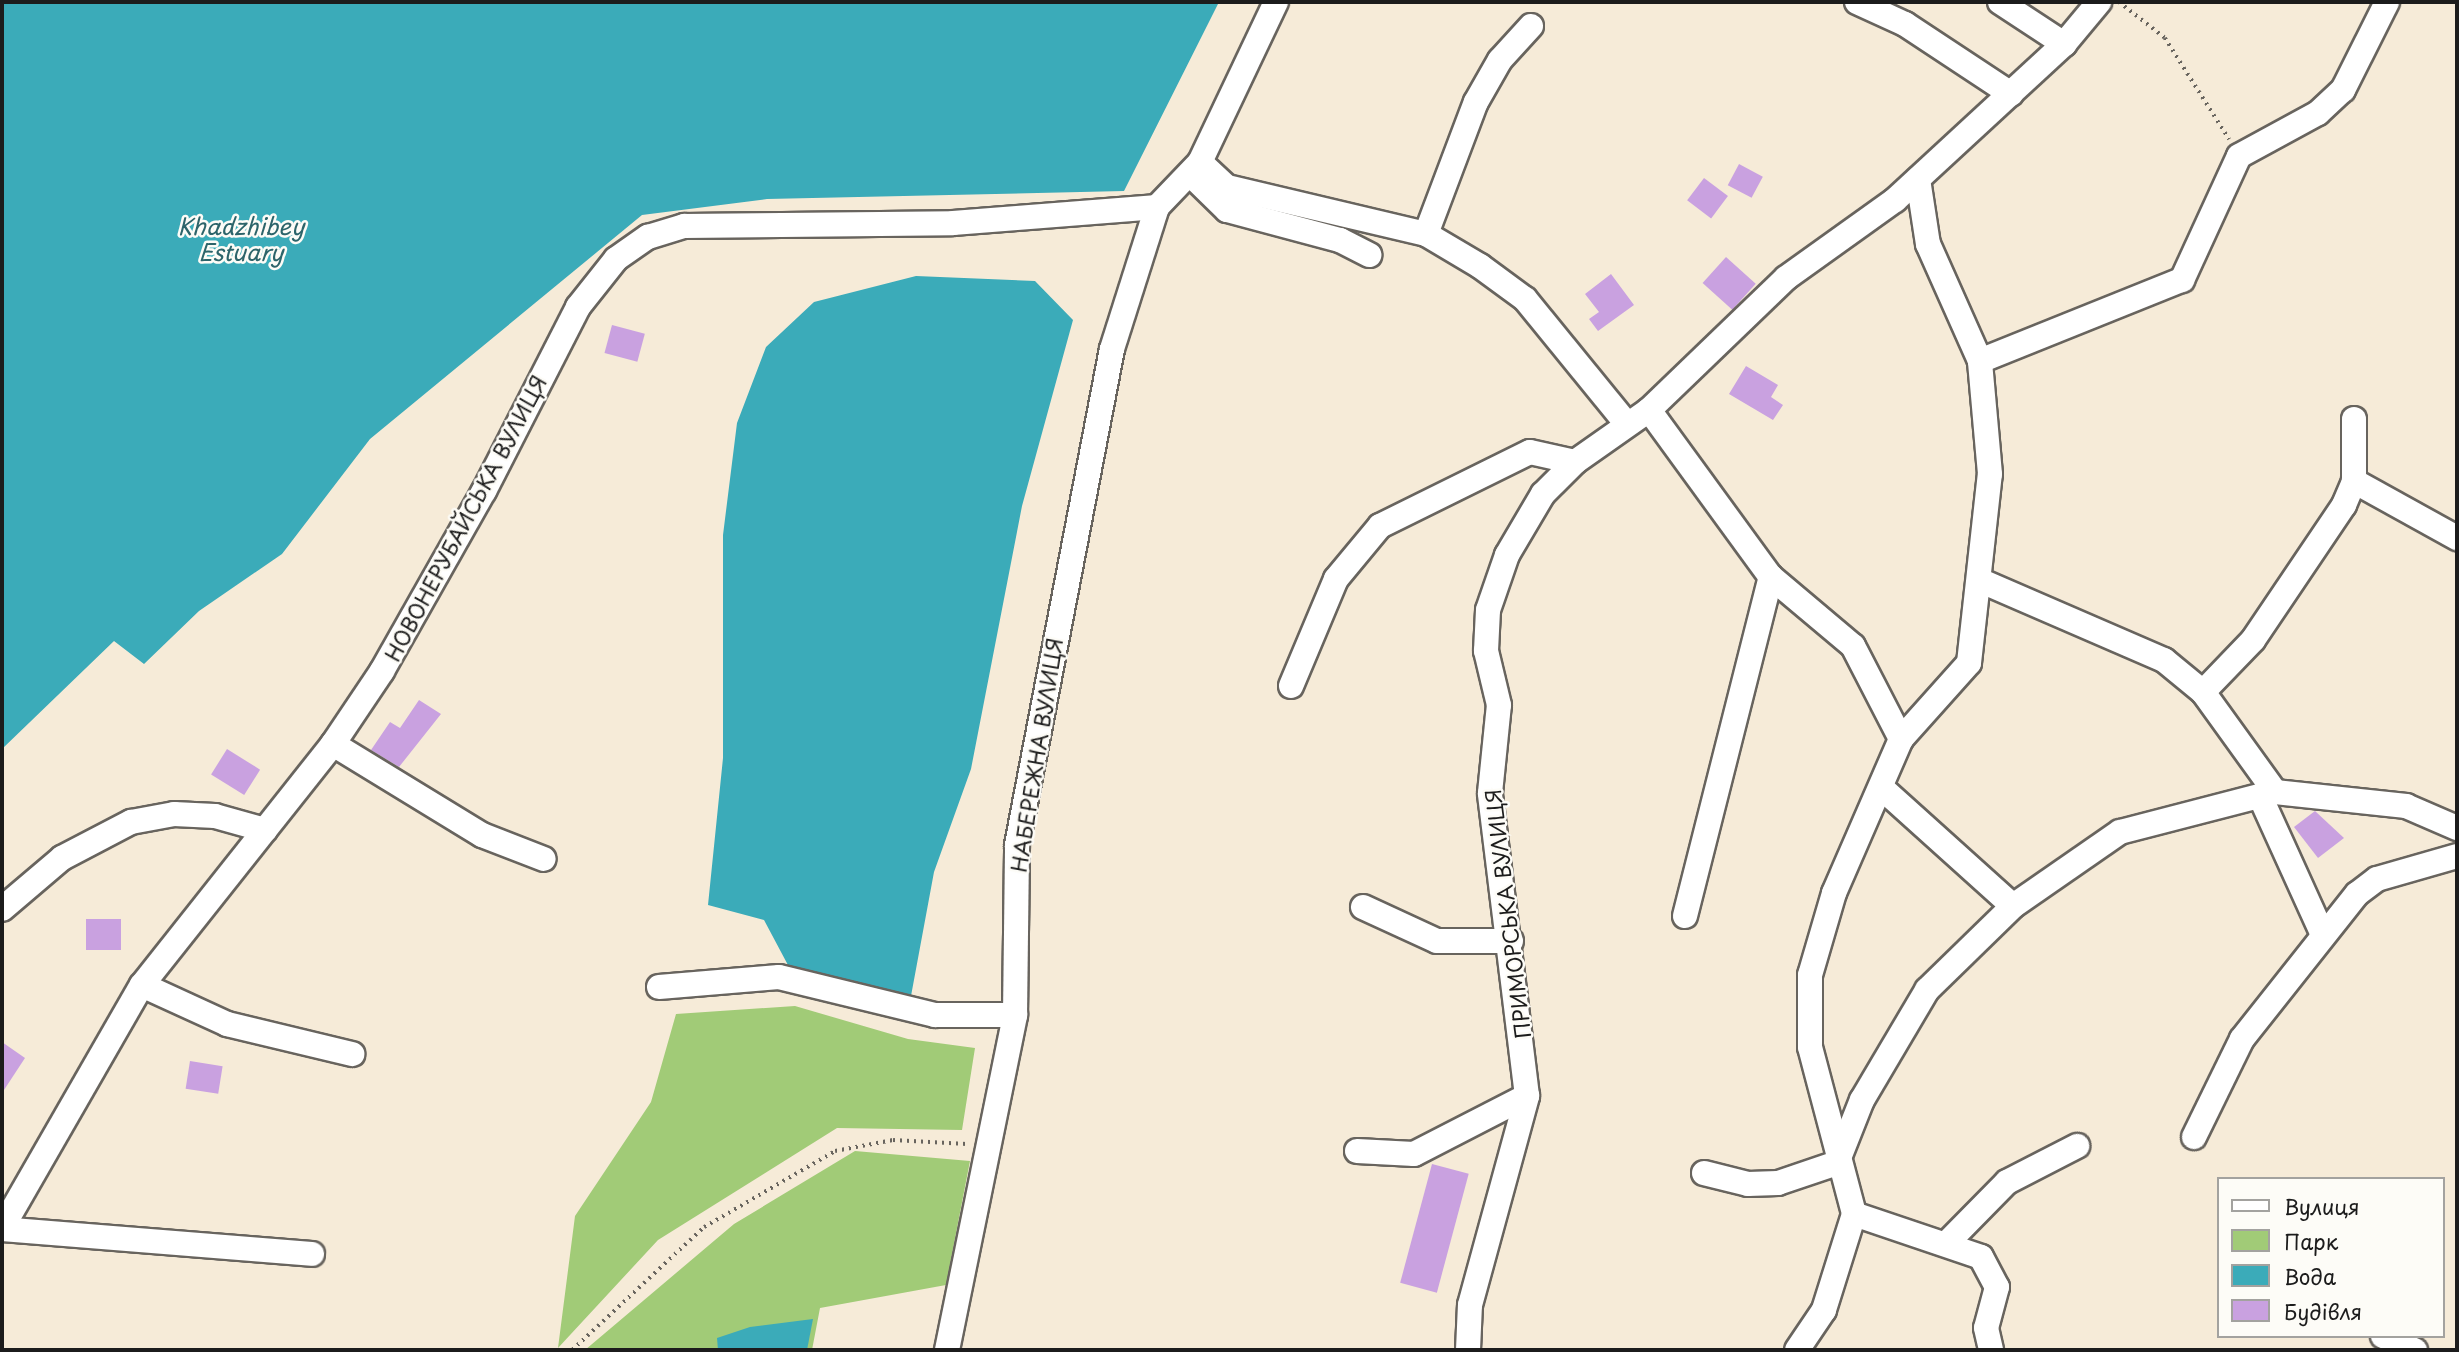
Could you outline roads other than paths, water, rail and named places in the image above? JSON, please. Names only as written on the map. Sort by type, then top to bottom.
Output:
[{"type":"street","points":[[1157,207],[1196,169],[1276,2]]},
{"type":"street","points":[[1857,2],[1905,24],[2011,94]]},
{"type":"street","points":[[2000,2],[2064,44]]},
{"type":"street","name":"ПРИМОРСЬКА ВУЛИЦЯ","points":[[1466,1348],[1470,1305],[1528,1096],[1511,941],[1490,793],[1499,705],[1486,651],[1488,610],[1507,555],[1544,494],[1575,462],[1649,411],[1786,278],[1918,179],[2064,44],[2099,2]]},
{"type":"street","points":[[1980,361],[2182,280],[2239,156],[2318,113],[2343,90],[2387,2]]},
{"type":"street","points":[[1426,233],[1476,102],[1500,60],[1531,26]]},
{"type":"street","points":[[1196,169],[1227,187],[1426,233],[1525,299],[1627,424]]},
{"type":"street","points":[[1196,169],[1227,210],[1340,240],[1369,255]]},
{"type":"street","points":[[1797,1350],[1825,1310],[1854,1214],[1837,1163],[1810,1047],[1810,975],[1834,893],[1884,790],[1901,739],[1964,674],[1979,580],[1990,474],[1980,361],[1928,244],[1918,179]]},
{"type":"street","name":"НОВОНЕРУБАЙСЬКА ВУЛИЦЯ","points":[[2,1228],[142,985],[333,744],[484,491],[578,307],[596,279],[648,237],[684,226],[953,223],[1157,207]]},
{"type":"street","name":"НАБЕРЕЖНА ВУЛИЦЯ","points":[[947,1350],[1015,1015],[1017,845],[1112,349],[1157,207]]},
{"type":"street","points":[[1649,411],[1770,577],[1853,646],[1901,739]]},
{"type":"street","points":[[2203,692],[2253,640],[2354,481],[2354,419]]},
{"type":"street","points":[[1291,686],[1336,579],[1380,526],[1530,452],[1575,462]]},
{"type":"street","points":[[2354,481],[2457,538]]},
{"type":"street","points":[[1685,916],[1770,577]]},
{"type":"street","points":[[1979,580],[2131,644],[2203,692],[2268,794],[2323,935]]},
{"type":"street","points":[[333,744],[482,835],[544,859]]},
{"type":"street","points":[[1884,790],[2013,905]]},
{"type":"street","points":[[1704,1172],[1748,1184],[1778,1183],[1837,1163],[1862,1100],[1927,990],[2013,905],[2120,832],[2268,794],[2406,806],[2457,828]]},
{"type":"street","points":[[2,909],[62,858],[131,822],[174,814],[215,816],[265,830]]},
{"type":"street","points":[[2194,1137],[2242,1040],[2323,935],[2377,879],[2457,856]]},
{"type":"street","points":[[1363,908],[1437,941],[1511,941]]},
{"type":"street","points":[[659,988],[779,977],[935,1015],[1015,1015]]},
{"type":"street","points":[[142,985],[227,1024],[352,1054]]},
{"type":"street","points":[[1357,1151],[1414,1154],[1528,1096]]},
{"type":"street","points":[[1948,1241],[2007,1182],[2077,1146]]},
{"type":"street","points":[[1854,1214],[1948,1241],[1993,1270],[1997,1287],[1986,1328],[1991,1350]]},
{"type":"street","points":[[2,1228],[312,1254]]},
{"type":"street","points":[[2388,1338],[2415,1350]]},
{"type":"water","name":"Khadzhibey Estuary","points":[[2,2],[1219,2],[1124,191],[767,199],[642,215],[370,439],[282,554],[199,611],[144,664],[114,641],[2,749]]},
{"type":"water","points":[[916,276],[1035,281],[1073,320],[1022,506],[971,769],[934,872],[911,996],[789,967],[764,920],[708,905],[723,758],[723,535],[737,423],[766,347],[814,302]]},
{"type":"water","points":[[813,1319],[807,1350],[718,1350],[717,1338],[750,1327]]}]
